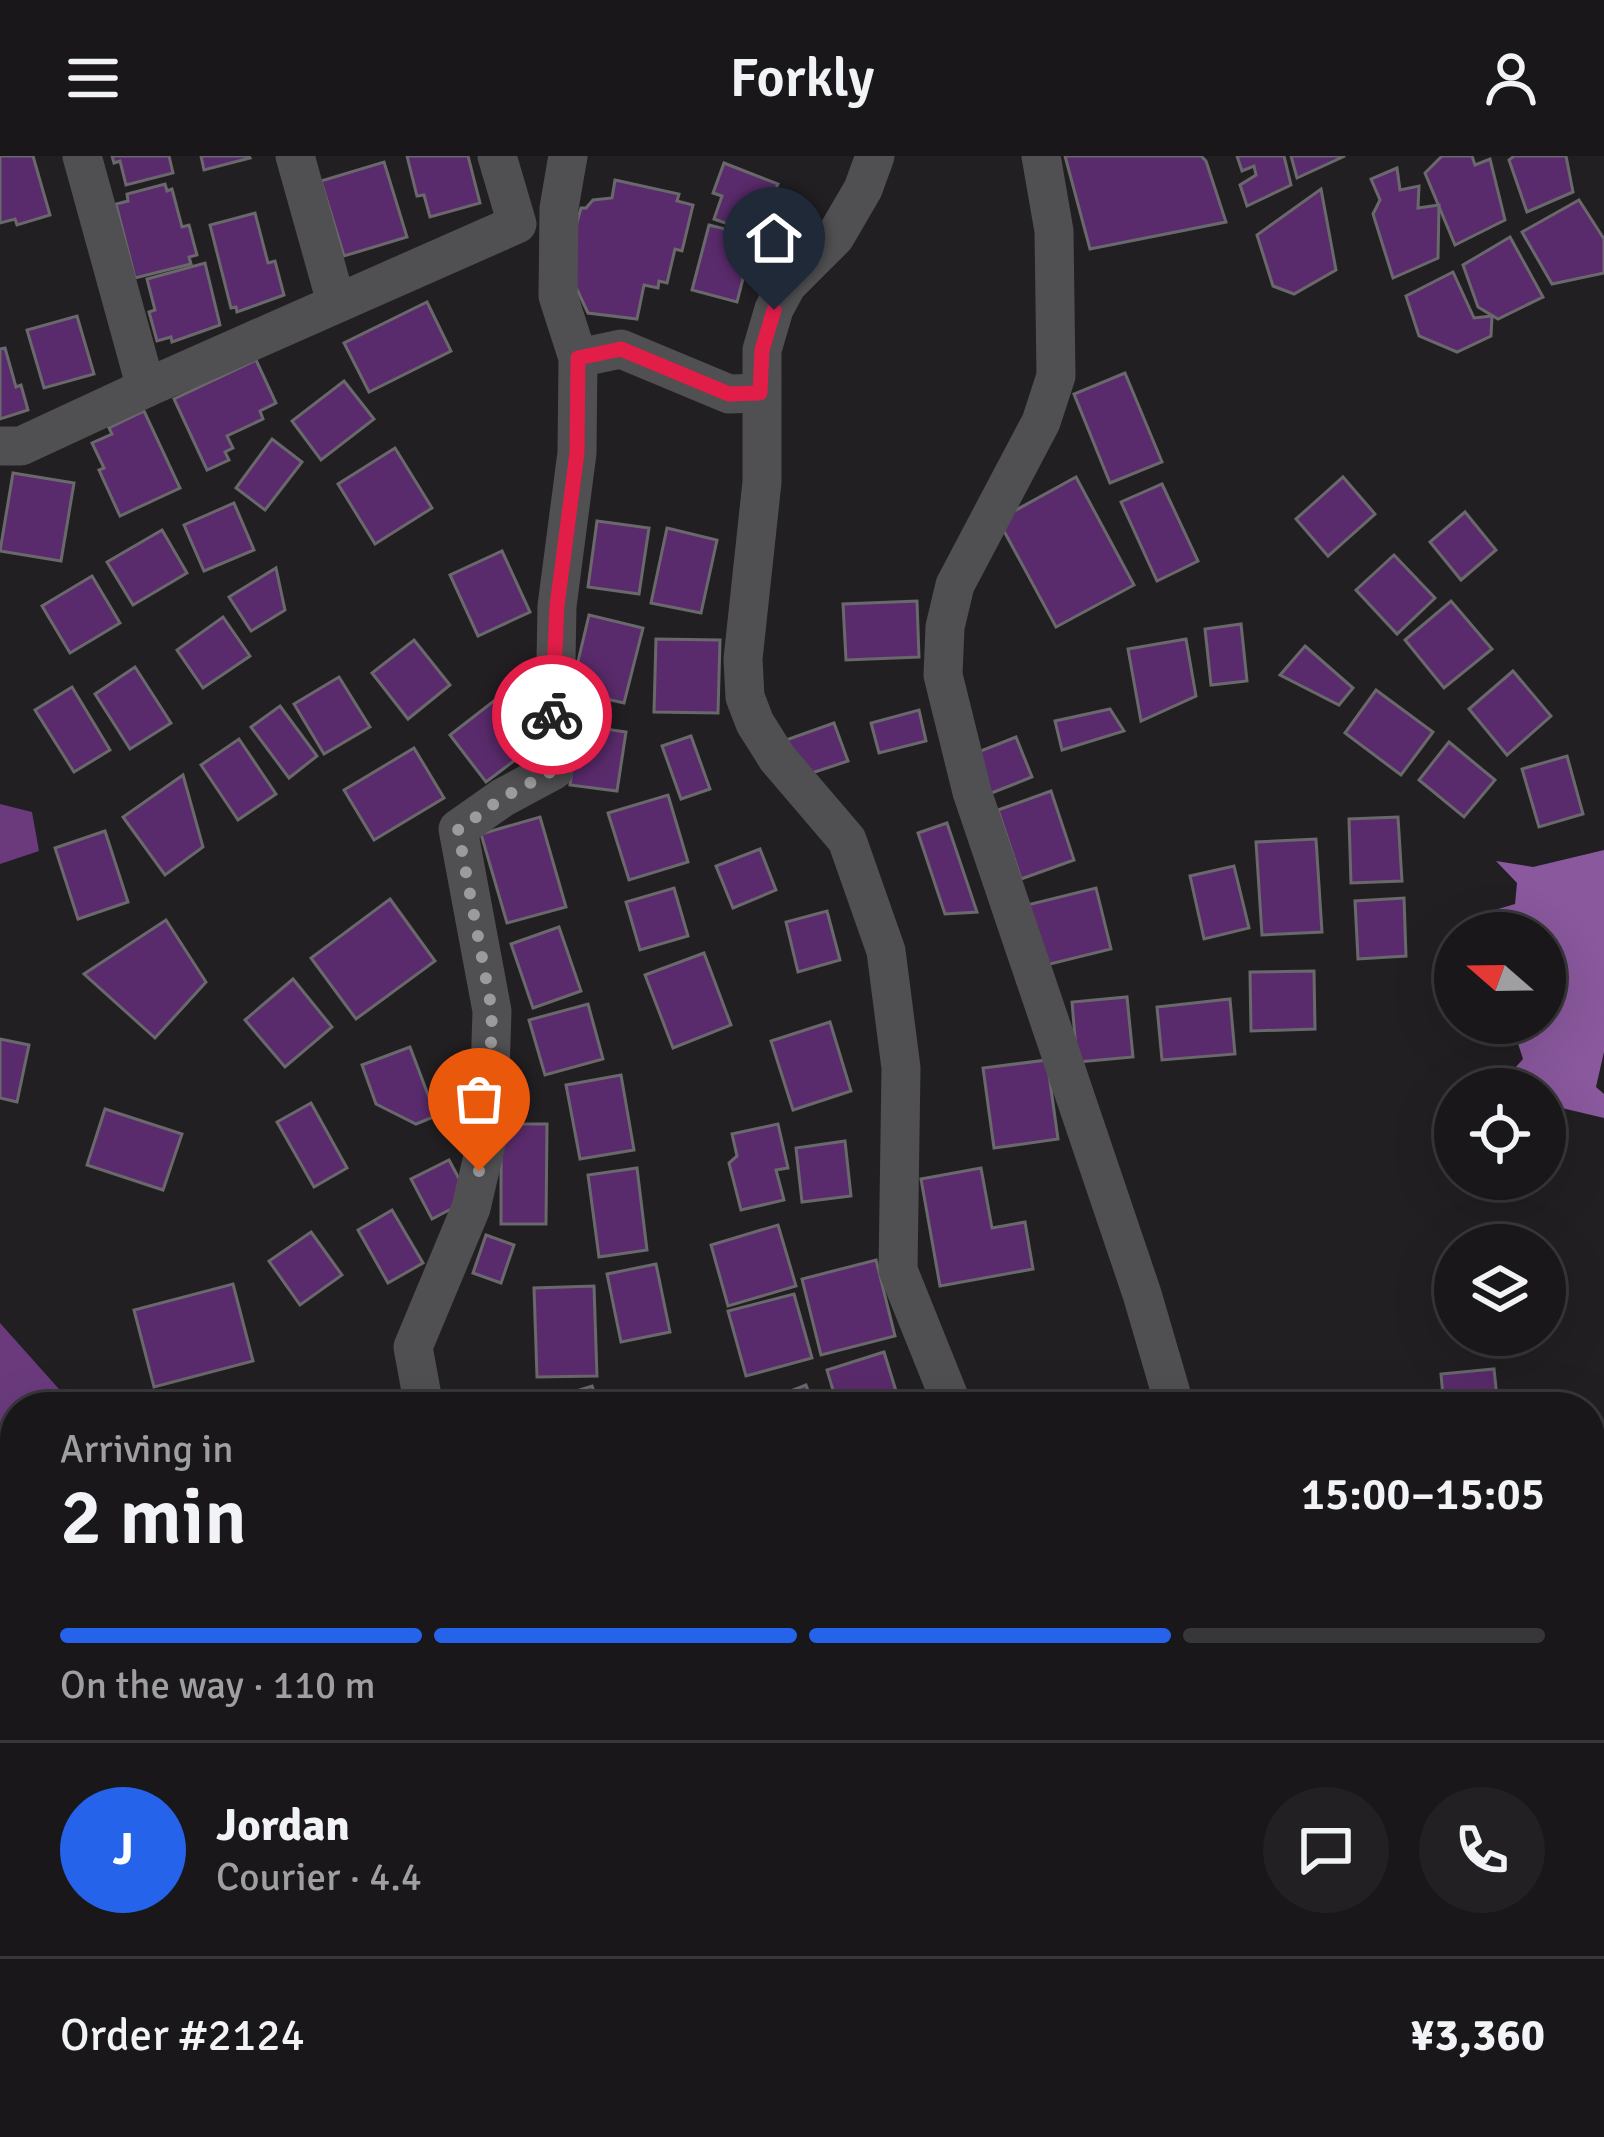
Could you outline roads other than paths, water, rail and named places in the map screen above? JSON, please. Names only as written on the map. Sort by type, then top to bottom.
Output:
[{"type":"street","points":[[82,156],[146,388]]},
{"type":"street","points":[[296,156],[336,302]]},
{"type":"street","points":[[496,156],[517,224]]},
{"type":"street","points":[[421,1392],[413,1346],[470,1208],[488,1135],[492,1011],[458,830],[502,798],[554,770],[557,606],[577,453],[578,358],[558,296],[559,208],[568,156]]},
{"type":"street","points":[[875,156],[863,189],[835,237],[787,285],[762,350],[762,482],[743,659],[745,697],[777,758],[848,840],[886,951],[902,1068],[898,1270],[947,1392]]},
{"type":"street","points":[[1041,156],[1054,231],[1055,376],[1041,422],[955,585],[945,627],[944,675],[972,792],[1142,1294],[1171,1392]]},
{"type":"street","points":[[0,446],[21,446],[336,302],[559,208]]},
{"type":"street","points":[[578,358],[621,349],[729,394],[760,393]]}]
